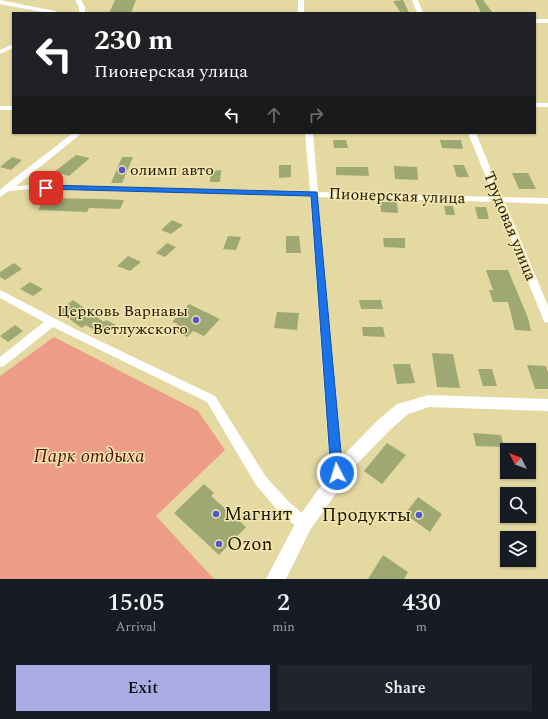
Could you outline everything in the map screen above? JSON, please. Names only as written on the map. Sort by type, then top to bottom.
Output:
[{"type":"street","points":[[78,0],[82,7],[82,12]]},
{"type":"street","points":[[301,0],[302,12]]},
{"type":"street","points":[[415,0],[420,12]]},
{"type":"street","points":[[0,2],[50,12]]},
{"type":"street","points":[[536,21],[548,21]]},
{"type":"street","points":[[0,52],[12,46]]},
{"type":"street","points":[[536,105],[548,104]]},
{"type":"street","points":[[0,108],[12,108]]},
{"type":"street","points":[[3,191],[77,134]]},
{"type":"street","points":[[309,134],[337,473]]},
{"type":"street","name":"Трудовая улица","points":[[472,134],[548,319]]},
{"type":"street","name":"Пионерская улица","points":[[3,191],[46,188],[548,201]]},
{"type":"street","points":[[0,294],[52,322],[211,399],[261,481],[285,508],[304,524]]},
{"type":"street","points":[[0,364],[52,322]]},
{"type":"street","points":[[276,579],[304,524],[329,488],[337,473],[384,425],[403,409],[430,401],[548,405]]},
{"type":"green space","name":"Парк отдыха","points":[[54,337],[198,411],[225,450],[156,516],[214,579],[0,579],[0,376]]},
{"type":"building","points":[[115,0],[136,0],[131,12],[109,12]]},
{"type":"building","points":[[403,0],[409,12],[400,12],[393,1]]},
{"type":"building","points":[[475,0],[483,0],[492,12],[481,12]]},
{"type":"building","points":[[333,140],[346,140],[348,148],[334,148]]},
{"type":"building","points":[[440,140],[461,140],[463,149],[442,148]]},
{"type":"building","points":[[76,155],[90,158],[69,176],[54,172]]},
{"type":"building","points":[[12,157],[22,160],[11,170],[0,167]]},
{"type":"building","name":"олимп авто","points":[[122,157],[133,157],[122,183],[111,183]]},
{"type":"building","points":[[279,165],[291,165],[291,177],[279,178]]},
{"type":"building","points":[[453,165],[464,165],[469,177],[457,177]]},
{"type":"building","points":[[394,166],[417,167],[418,180],[395,179]]},
{"type":"building","points":[[336,167],[368,167],[369,176],[336,175]]},
{"type":"building","points":[[221,170],[220,182],[210,182],[211,171]]},
{"type":"building","points":[[512,173],[528,173],[536,189],[519,189]]},
{"type":"building","points":[[44,198],[124,200],[120,209],[89,208],[87,212],[38,210]]},
{"type":"building","points":[[380,202],[397,202],[398,213],[381,212]]},
{"type":"building","points":[[444,206],[453,206],[455,215],[446,215]]},
{"type":"building","points":[[475,207],[486,207],[489,219],[478,219]]},
{"type":"building","points":[[172,220],[183,225],[171,234],[161,230]]},
{"type":"building","points":[[228,236],[241,237],[236,250],[223,249]]},
{"type":"building","points":[[286,236],[299,236],[301,253],[286,253]]},
{"type":"building","points":[[383,238],[405,238],[405,248],[384,247]]},
{"type":"building","points":[[167,243],[176,247],[165,257],[156,253]]},
{"type":"building","points":[[128,256],[141,262],[130,271],[117,266]]},
{"type":"building","points":[[14,263],[22,269],[5,280],[0,277],[0,272]]},
{"type":"building","points":[[486,270],[508,270],[528,318],[531,331],[515,330],[508,302],[493,302],[489,290],[493,290]]},
{"type":"building","points":[[30,282],[43,289],[33,296],[20,289]]},
{"type":"building","points":[[73,300],[104,322],[106,320],[116,325],[105,335],[85,325],[82,328],[58,311]]},
{"type":"building","points":[[359,300],[381,300],[383,309],[361,309]]},
{"type":"building","name":"Церковь Варнавы Ветлужского","points":[[189,304],[220,319],[204,336],[193,331],[187,337],[172,330],[178,324],[172,322]]},
{"type":"building","points":[[277,312],[299,313],[297,330],[274,328]]},
{"type":"building","points":[[15,325],[23,331],[8,342],[0,336]]},
{"type":"building","points":[[362,327],[383,327],[385,337],[363,336]]},
{"type":"building","points":[[432,353],[453,354],[460,388],[437,387]]},
{"type":"building","points":[[393,364],[410,364],[415,383],[397,384]]},
{"type":"building","points":[[527,365],[546,366],[548,372],[548,389],[535,389]]},
{"type":"building","points":[[478,369],[492,369],[497,386],[483,386]]},
{"type":"building","points":[[473,433],[501,435],[503,443],[500,443],[500,447],[476,446]]},
{"type":"building","points":[[387,443],[406,455],[382,484],[364,471]]},
{"type":"building","points":[[204,484],[214,493],[211,496],[246,527],[219,555],[174,513]]},
{"type":"building","points":[[418,497],[442,514],[430,532],[405,514]]},
{"type":"building","points":[[383,555],[408,572],[404,579],[368,579]]},
{"type":"place","name":"олимп авто","points":[[122,170]]},
{"type":"place","name":"Церковь Варнавы Ветлужского","points":[[196,320]]},
{"type":"place","name":"Магнит","points":[[216,514]]},
{"type":"place","name":"Продукты","points":[[419,515]]},
{"type":"place","name":"Ozon","points":[[219,544]]},
{"type":"route","points":[[46,188],[315,194],[337,473]]}]
